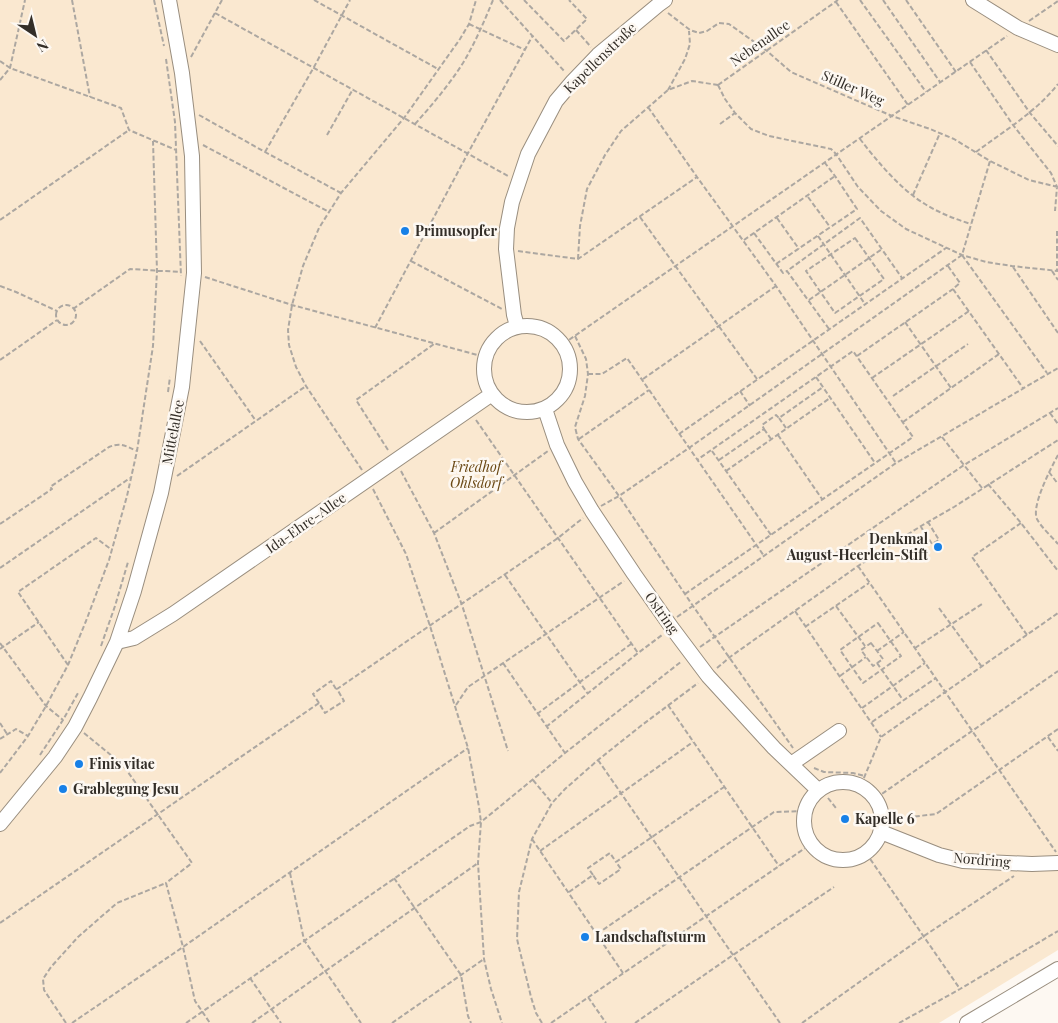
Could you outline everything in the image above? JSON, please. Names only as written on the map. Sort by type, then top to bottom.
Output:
[{"type":"street","name":"Mittelallee","points":[[0,824],[55,757],[69,723],[117,642],[134,591],[161,493],[182,387],[192,156],[182,73],[169,0]]},
{"type":"street","points":[[973,0],[1018,28],[1058,45]]},
{"type":"street","name":"Kapellenstraße","points":[[516,321],[506,249],[510,210],[528,154],[556,101],[573,81],[598,56],[662,2]]},
{"type":"street","points":[[516,321],[544,328],[555,335],[563,344],[570,359],[571,374],[562,394],[545,409],[530,412],[516,411],[502,404],[492,394],[486,383],[485,357],[497,337],[516,321]]},
{"type":"street","name":"Ida-Ehre-Allee","points":[[117,642],[134,638],[174,614],[492,394]]},
{"type":"street","name":"Ostring","points":[[545,409],[557,445],[592,511],[691,654],[708,676],[774,748],[795,761],[818,790]]},
{"type":"street","points":[[795,761],[839,731]]},
{"type":"street","points":[[863,781],[876,798],[881,810],[882,826],[875,843],[866,853],[848,860],[838,860],[824,856],[811,844],[804,828],[804,811],[810,799],[818,790],[830,783],[863,781]]},
{"type":"street","name":"Nordring","points":[[882,826],[939,855],[963,861],[1032,864],[1058,863]]},
{"type":"street","points":[[966,1023],[1058,968]]},
{"type":"path","points":[[0,80],[10,68],[25,0]]},
{"type":"path","points":[[72,0],[90,97]]},
{"type":"path","points":[[154,0],[165,52],[175,122],[187,273],[180,281]]},
{"type":"path","points":[[182,73],[222,0]]},
{"type":"path","points":[[314,0],[438,69]]},
{"type":"path","points":[[265,152],[350,0]]},
{"type":"path","points":[[416,124],[463,64],[481,30],[493,0]]},
{"type":"path","points":[[500,0],[573,81]]},
{"type":"path","points":[[524,0],[564,42],[587,19],[569,0]]},
{"type":"path","points":[[860,0],[926,92]]},
{"type":"path","points":[[883,0],[940,82]]},
{"type":"path","points":[[906,0],[956,72]]},
{"type":"path","points":[[837,1],[908,105]]},
{"type":"path","name":"Nebenallee","points":[[718,85],[837,1]]},
{"type":"path","points":[[563,344],[1058,1]]},
{"type":"path","points":[[662,2],[689,29],[690,44],[685,60],[668,90]]},
{"type":"path","points":[[216,13],[518,182]]},
{"type":"path","name":"Stiller Weg","points":[[689,29],[699,33],[707,31],[719,23],[728,24],[766,51],[791,72],[892,116],[954,139],[990,161],[1029,180],[1058,187]]},
{"type":"path","points":[[469,24],[525,50]]},
{"type":"path","points":[[576,30],[598,56]]},
{"type":"path","points":[[375,328],[533,35]]},
{"type":"path","points":[[986,50],[1030,112],[1058,146]]},
{"type":"path","points":[[0,61],[10,68],[121,108],[129,130],[176,150]]},
{"type":"path","points":[[970,62],[1014,125],[1051,173],[1058,187],[1055,211]]},
{"type":"path","points":[[578,259],[580,226],[587,189],[605,155],[621,131],[648,106],[668,90],[692,82],[718,85],[735,114],[751,129],[769,136],[831,149],[858,187],[881,211],[906,229],[962,255],[986,262],[1057,271],[1057,231]]},
{"type":"path","points":[[976,152],[1030,112],[1058,84]]},
{"type":"path","points":[[327,135],[353,89]]},
{"type":"path","points":[[648,106],[776,286],[896,463]]},
{"type":"path","points":[[187,108],[341,193]]},
{"type":"path","points":[[720,124],[735,114]]},
{"type":"path","points":[[0,220],[129,130]]},
{"type":"path","points":[[913,195],[940,133]]},
{"type":"path","points":[[190,138],[329,212]]},
{"type":"path","points":[[860,138],[885,169],[924,204],[945,215],[971,224]]},
{"type":"path","points":[[0,773],[28,736],[68,665],[112,550],[130,478],[153,346],[157,271],[153,141]]},
{"type":"path","points":[[337,689],[505,575],[558,538],[592,511],[619,496],[750,406],[962,255],[990,161]]},
{"type":"path","points":[[776,264],[857,208],[825,163]]},
{"type":"path","points":[[744,240],[836,176]]},
{"type":"path","points":[[506,249],[578,259],[697,177]]},
{"type":"path","points":[[808,196],[830,227]]},
{"type":"path","points":[[640,216],[757,379]]},
{"type":"path","points":[[776,218],[799,249]]},
{"type":"path","points":[[754,233],[783,273],[860,218],[902,278]]},
{"type":"path","points":[[818,236],[865,304]]},
{"type":"path","points":[[855,238],[869,258],[884,279],[835,312],[806,271],[855,238]]},
{"type":"path","points":[[679,434],[946,248]]},
{"type":"path","points":[[809,300],[882,249]]},
{"type":"path","points":[[962,255],[1048,374]]},
{"type":"path","points":[[411,261],[516,321]]},
{"type":"path","points":[[857,356],[960,283],[948,266]]},
{"type":"path","points":[[1012,266],[1058,333]]},
{"type":"path","points":[[73,309],[130,269],[187,273],[292,305],[485,357]]},
{"type":"path","points":[[787,271],[829,329]]},
{"type":"path","points":[[1052,271],[1058,280]]},
{"type":"path","points":[[0,286],[57,311]]},
{"type":"path","points":[[642,380],[776,286]]},
{"type":"path","points":[[953,288],[1023,388]]},
{"type":"path","points":[[61,306],[71,306],[73,309],[76,317],[70,324],[61,324],[57,320],[57,311],[61,306]]},
{"type":"path","points":[[872,378],[968,311]]},
{"type":"path","points":[[0,360],[57,320]]},
{"type":"path","points":[[905,322],[951,388]]},
{"type":"path","points":[[575,336],[586,359],[588,374],[585,396],[575,427],[578,439],[730,657],[795,761],[824,772],[853,772],[863,781],[881,737],[1058,613]]},
{"type":"path","points":[[200,341],[256,421]]},
{"type":"path","points":[[434,344],[356,400],[395,461],[434,533],[462,604],[508,751]]},
{"type":"path","points":[[893,396],[968,344]]},
{"type":"path","points":[[685,594],[914,436],[853,351],[698,460]]},
{"type":"path","points":[[903,422],[999,354]]},
{"type":"path","points":[[588,374],[602,374],[627,358],[764,556]]},
{"type":"path","points":[[546,727],[694,606],[896,463],[1058,368]]},
{"type":"path","points":[[167,395],[170,376]]},
{"type":"path","points":[[816,377],[875,463]]},
{"type":"path","points":[[178,475],[306,386]]},
{"type":"path","points":[[778,418],[822,388]]},
{"type":"path","points":[[578,439],[649,390]]},
{"type":"path","points":[[740,391],[750,406]]},
{"type":"path","points":[[726,471],[830,398]]},
{"type":"path","points":[[186,1023],[470,826],[480,822],[565,753],[715,637],[964,465],[1058,408]]},
{"type":"path","points":[[469,410],[638,653]]},
{"type":"path","points":[[1050,413],[1058,424]]},
{"type":"path","points":[[771,439],[762,425],[776,415],[786,429]]},
{"type":"path","points":[[719,460],[764,429]]},
{"type":"path","points":[[778,435],[822,499]]},
{"type":"path","points":[[942,436],[982,488]]},
{"type":"path","points":[[542,1023],[536,1014],[517,939],[519,892],[532,839],[552,803],[598,760],[730,657],[794,611],[858,566],[1058,440]]},
{"type":"path","points":[[0,524],[109,447],[122,444],[136,451]]},
{"type":"path","points":[[434,533],[557,445]]},
{"type":"path","points":[[712,450],[771,535]]},
{"type":"path","points":[[1058,455],[1041,490],[1036,514],[1037,520],[1058,544]]},
{"type":"path","points":[[1049,472],[1058,484]]},
{"type":"path","points":[[0,568],[130,478]]},
{"type":"path","points":[[988,484],[1021,522],[1058,571]]},
{"type":"path","points":[[921,526],[932,544],[939,540],[928,522]]},
{"type":"path","points":[[1021,522],[972,557],[1028,635]]},
{"type":"path","points":[[68,665],[18,592],[96,538],[112,550]]},
{"type":"path","points":[[100,648],[129,561]]},
{"type":"path","points":[[858,566],[1058,855]]},
{"type":"path","points":[[455,706],[468,687],[634,574]]},
{"type":"path","points":[[505,575],[588,694]]},
{"type":"path","points":[[805,627],[869,583]]},
{"type":"path","points":[[915,649],[982,604]]},
{"type":"path","points":[[836,606],[865,646]]},
{"type":"path","points":[[939,608],[982,667]]},
{"type":"path","points":[[794,611],[881,737]]},
{"type":"path","points":[[0,649],[39,622]]},
{"type":"path","points":[[878,623],[891,641],[901,656],[863,683],[840,650],[878,623]]},
{"type":"path","points":[[877,651],[904,632]]},
{"type":"path","points":[[871,642],[877,651],[883,659],[873,666],[861,650],[871,642]]},
{"type":"path","points":[[0,643],[46,706],[102,747],[123,765],[192,863],[166,883],[117,903],[78,937],[51,967],[43,979],[44,990],[66,1023]]},
{"type":"path","points":[[537,714],[631,644]]},
{"type":"path","points":[[840,676],[866,657]]},
{"type":"path","points":[[503,663],[565,753]]},
{"type":"path","points":[[877,663],[904,700]]},
{"type":"path","points":[[862,708],[925,663]]},
{"type":"path","points":[[876,798],[1058,671]]},
{"type":"path","points":[[871,723],[936,678]]},
{"type":"path","points":[[332,681],[344,701],[325,713],[319,703],[313,694],[332,681]]},
{"type":"path","points":[[39,756],[69,723],[80,689]]},
{"type":"path","points":[[0,923],[319,703]]},
{"type":"path","points":[[668,705],[779,866]]},
{"type":"path","points":[[0,723],[8,734]]},
{"type":"path","points":[[0,739],[16,729],[28,736]]},
{"type":"path","points":[[882,826],[936,814],[1058,729]]},
{"type":"path","points":[[1047,736],[1058,751]]},
{"type":"path","points":[[540,851],[693,742]]},
{"type":"path","points":[[72,1023],[468,748]]},
{"type":"path","points":[[598,760],[780,1023]]},
{"type":"path","points":[[533,779],[552,803]]},
{"type":"path","points":[[616,862],[724,787]]},
{"type":"path","points":[[597,934],[774,812],[804,811]]},
{"type":"path","points":[[532,839],[623,973]]},
{"type":"path","points":[[551,1023],[811,844]]},
{"type":"path","points":[[610,853],[616,862],[621,869],[599,884],[588,868],[610,853]]},
{"type":"path","points":[[866,853],[960,989]]},
{"type":"path","points":[[252,1023],[478,863]]},
{"type":"path","points":[[290,873],[304,940],[361,1023]]},
{"type":"path","points":[[802,1023],[924,936],[1016,875]]},
{"type":"path","points":[[569,892],[593,876]]},
{"type":"path","points":[[394,878],[461,975],[468,1016],[471,1023]]},
{"type":"path","points":[[166,883],[183,947],[194,1001],[210,1023]]},
{"type":"path","points":[[635,1023],[834,887]]},
{"type":"path","points":[[899,1023],[1058,931]]},
{"type":"path","points":[[392,1023],[484,959],[502,1023]]},
{"type":"path","points":[[250,978],[281,1023]]},
{"type":"path","points":[[588,997],[606,1023]]},
{"type":"green space","name":"Friedhof Ohlsdorf","points":[[0,0],[1058,0],[1058,950],[939,1023],[0,1023]]},
{"type":"place","name":"Primusopfer","points":[[405,231]]},
{"type":"place","name":"Denkmal August-Heerlein-Stift","points":[[938,547]]},
{"type":"place","name":"Finis vitae","points":[[79,764]]},
{"type":"place","name":"Grablegung Jesu","points":[[63,789]]},
{"type":"place","name":"Kapelle 6","points":[[845,819]]},
{"type":"place","name":"Landschaftsturm","points":[[585,937]]}]
